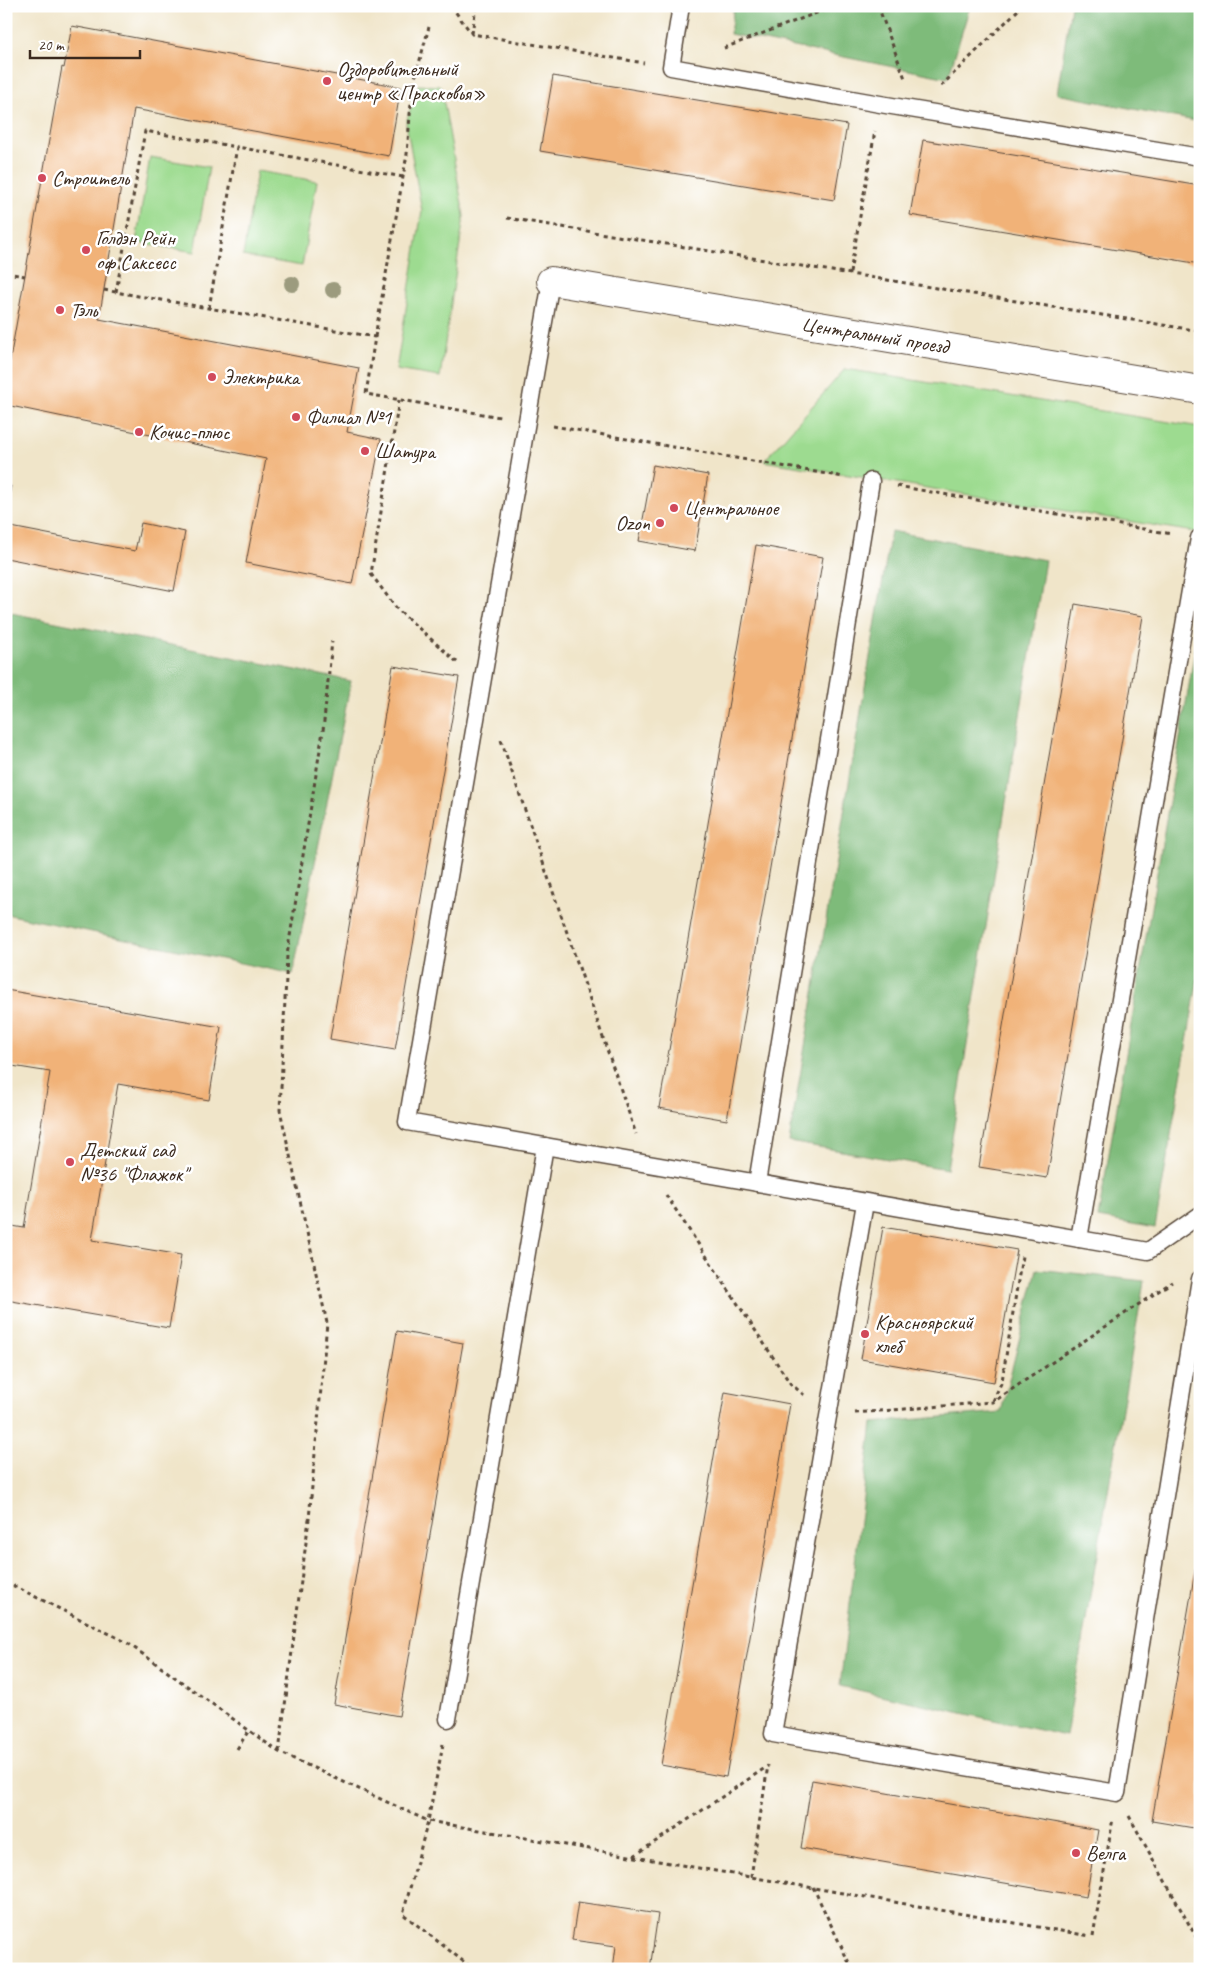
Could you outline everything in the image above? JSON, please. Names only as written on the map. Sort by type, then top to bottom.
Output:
[{"type":"street","name":"Центральный проезд","points":[[551,281],[1200,390]]},
{"type":"lane","points":[[681,6],[671,67],[1200,157]]},
{"type":"lane","points":[[551,281],[407,1122],[1148,1252],[1200,1215]]},
{"type":"lane","points":[[757,1183],[871,481]]},
{"type":"lane","points":[[1079,1239],[1199,538]]},
{"type":"lane","points":[[448,1719],[545,1146]]},
{"type":"lane","points":[[865,1203],[773,1734],[1117,1793],[1200,1279]]},
{"type":"path","points":[[451,6],[472,34],[671,67],[835,6]]},
{"type":"path","points":[[472,34],[476,6]]},
{"type":"path","points":[[878,6],[917,110],[1022,6]]},
{"type":"path","points":[[429,27],[412,90],[403,176],[366,394],[1199,538]]},
{"type":"path","points":[[850,273],[880,104]]},
{"type":"path","points":[[116,292],[145,130],[403,176]]},
{"type":"path","points":[[209,308],[236,147]]},
{"type":"path","points":[[507,218],[1200,331]]},
{"type":"path","points":[[6,273],[25,276]]},
{"type":"path","points":[[104,290],[376,337]]},
{"type":"path","points":[[399,400],[371,574],[397,609],[482,684]]},
{"type":"path","points":[[279,1752],[309,1519],[327,1323],[280,1110],[287,955],[323,731],[332,641]]},
{"type":"path","points":[[498,731],[646,1164],[790,1383],[828,1415],[993,1402],[1175,1280]]},
{"type":"path","points":[[993,1402],[1002,1381],[1026,1230]]},
{"type":"path","points":[[6,1582],[126,1642],[279,1752],[428,1820],[1091,1936],[1117,1793]]},
{"type":"path","points":[[448,1719],[428,1820],[403,1914],[473,1969]]},
{"type":"path","points":[[237,1749],[249,1730]]},
{"type":"path","points":[[751,1877],[773,1734]]},
{"type":"path","points":[[633,1857],[768,1766]]},
{"type":"path","points":[[1117,1793],[1200,1944]]},
{"type":"path","points":[[812,1887],[852,1969]]},
{"type":"green space","points":[[734,6],[970,6],[948,78],[730,34]]},
{"type":"green space","points":[[1071,6],[1200,6],[1200,122],[1057,94]]},
{"type":"green space","points":[[418,85],[441,86],[464,216],[440,377],[396,370],[422,211],[406,123]]},
{"type":"green space","points":[[150,157],[209,167],[195,252],[136,242]]},
{"type":"green space","points":[[257,171],[317,181],[302,266],[243,256]]},
{"type":"green space","points":[[845,369],[1200,427],[1200,533],[764,461]]},
{"type":"green space","points":[[891,531],[1045,560],[947,1169],[789,1142]]},
{"type":"green space","points":[[6,612],[351,681],[293,974],[6,914]]},
{"type":"green space","points":[[1200,621],[1200,966],[1155,1228],[1098,1218]]},
{"type":"green space","points":[[1037,1269],[1144,1281],[1066,1736],[840,1686],[872,1423],[1001,1412]]},
{"type":"building","name":"Тэль","points":[[72,26],[401,87],[389,156],[134,109],[99,319],[359,368],[347,432],[381,439],[352,584],[246,563],[266,459],[6,405],[6,382],[62,67],[64,68]]},
{"type":"building","points":[[553,76],[847,125],[834,200],[540,151]]},
{"type":"building","points":[[923,140],[1200,186],[1200,264],[910,215]]},
{"type":"building","name":"Центральное","points":[[653,465],[708,475],[695,551],[639,541]]},
{"type":"building","points":[[6,485],[11,486],[7,508],[6,507]]},
{"type":"building","points":[[141,523],[185,532],[174,591],[6,558],[6,526],[135,551]]},
{"type":"building","points":[[756,545],[823,557],[727,1120],[659,1108]]},
{"type":"building","points":[[1075,604],[1143,616],[1047,1178],[979,1167]]},
{"type":"building","points":[[393,666],[459,677],[395,1050],[330,1039]]},
{"type":"building","name":"Детский сад №36 \"Флажок\"","points":[[6,990],[221,1027],[209,1100],[118,1084],[92,1240],[181,1255],[169,1328],[6,1300],[6,1225],[24,1228],[50,1072],[6,1065]]},
{"type":"building","points":[[883,1227],[1017,1250],[994,1382],[861,1359]]},
{"type":"building","points":[[397,1331],[463,1343],[399,1716],[334,1704]]},
{"type":"building","points":[[725,1392],[790,1404],[726,1777],[661,1765]]},
{"type":"building","points":[[1200,1548],[1200,1829],[1152,1821]]},
{"type":"building","points":[[812,1780],[1098,1830],[1086,1897],[801,1848]]},
{"type":"building","points":[[578,1902],[658,1914],[650,1969],[613,1969],[616,1946],[572,1940]]},
{"type":"place","name":"Оздоровительный центр «Прасковья»","points":[[327,81]]},
{"type":"place","name":"Строитель","points":[[42,178]]},
{"type":"place","name":"Голдэн Рейн оф Саксесс","points":[[86,250]]},
{"type":"place","name":"Тэль","points":[[60,310]]},
{"type":"place","name":"Электрика","points":[[212,377]]},
{"type":"place","name":"Филиал №1","points":[[296,417]]},
{"type":"place","name":"Кочис-плюс","points":[[139,432]]},
{"type":"place","name":"Шатура","points":[[365,451]]},
{"type":"place","name":"Центральное","points":[[674,508]]},
{"type":"place","name":"Ozon","points":[[660,523]]},
{"type":"place","name":"Детский сад №36 \"Флажок\"","points":[[70,1162]]},
{"type":"place","name":"Красноярский хлеб","points":[[865,1334]]},
{"type":"place","name":"Велга","points":[[1076,1853]]}]
